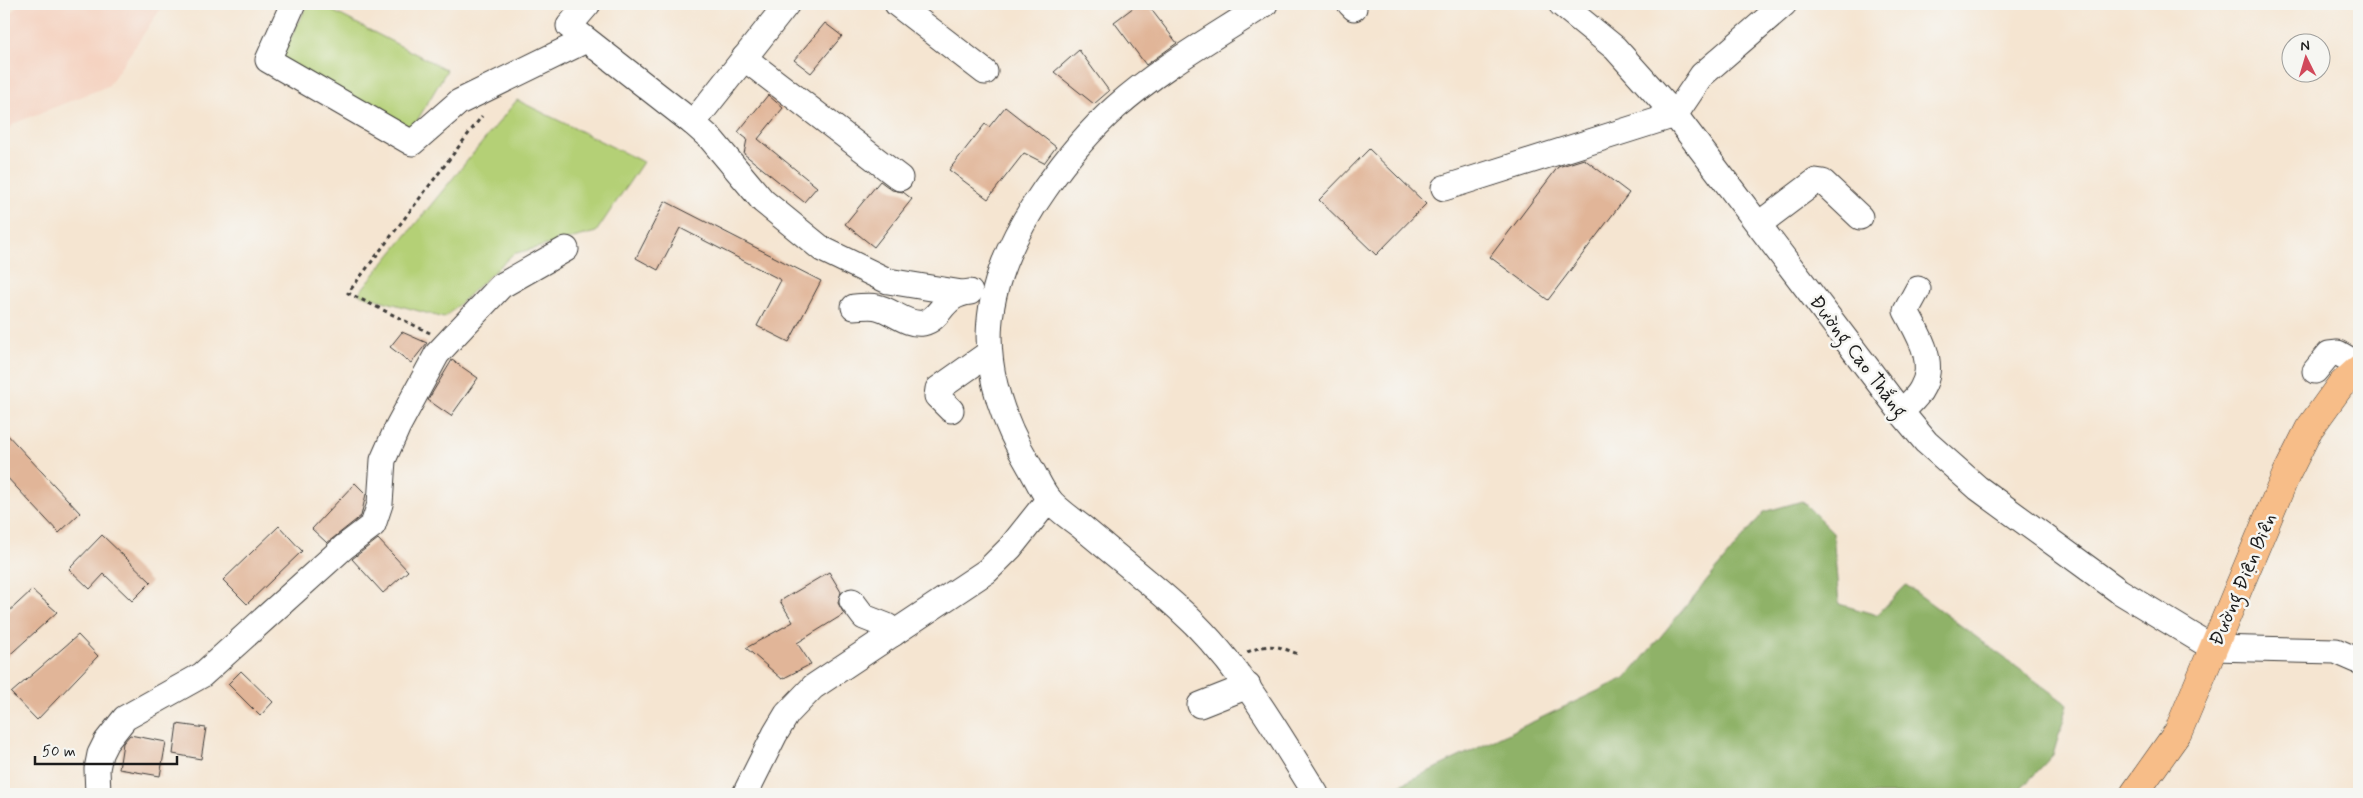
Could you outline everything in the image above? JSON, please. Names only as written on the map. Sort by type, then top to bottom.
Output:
[{"type":"main road","name":"Đường Điện Biên","points":[[2134,794],[2178,732],[2286,475],[2309,429],[2340,386],[2359,369]]},
{"type":"street","points":[[293,4],[268,60],[412,143],[459,102],[586,40]]},
{"type":"street","points":[[588,4],[569,26],[693,123],[710,139],[763,202],[822,249],[888,281],[962,293]]},
{"type":"street","points":[[693,123],[786,4]]},
{"type":"street","points":[[897,4],[985,72]]},
{"type":"street","points":[[1264,4],[1148,82],[1116,107],[1085,138],[1059,169],[1035,203],[1016,236],[994,289],[989,320],[989,353],[994,387],[1002,413],[1012,437],[1049,500],[1180,609],[1230,663],[1248,686],[1316,794]]},
{"type":"street","name":"Đường Cao Thắng","points":[[1561,4],[1615,48],[1675,115],[1901,412],[1926,442],[1978,488],[2119,591],[2214,648]]},
{"type":"street","points":[[1444,188],[1675,115],[1702,75],[1784,4]]},
{"type":"street","points":[[744,58],[900,178]]},
{"type":"street","points":[[1759,224],[1816,181],[1823,182],[1860,217]]},
{"type":"street","points":[[98,794],[97,769],[100,754],[106,742],[125,718],[202,674],[344,547],[373,525],[380,504],[383,460],[398,426],[437,354],[501,286],[566,250]]},
{"type":"street","points":[[854,308],[876,306],[913,323],[924,323],[932,319],[948,299],[962,293],[994,289]]},
{"type":"street","points":[[1901,412],[1922,388],[1926,375],[1927,360],[1923,341],[1906,311],[1918,289]]},
{"type":"street","points":[[2315,371],[2328,354],[2338,352],[2359,365]]},
{"type":"street","points":[[951,410],[937,396],[938,389],[989,353]]},
{"type":"street","points":[[745,794],[775,734],[798,701],[831,673],[987,571],[1010,548],[1049,500]]},
{"type":"street","points":[[852,600],[864,617],[887,626],[893,634]]},
{"type":"street","points":[[2214,648],[2328,650],[2336,651],[2359,661]]},
{"type":"street","points":[[1200,706],[1248,686]]},
{"type":"path","points":[[449,342],[348,293],[486,111]]},
{"type":"path","points":[[1230,663],[1245,652],[1265,645],[1274,645],[1298,654]]},
{"type":"shaded area","points":[[19,4],[164,4],[108,86],[15,123],[4,134],[4,8],[11,13]]},
{"type":"green space","points":[[308,4],[319,4],[447,70],[414,126],[408,127],[279,61]]},
{"type":"green space","points":[[517,100],[643,162],[596,232],[513,254],[444,318],[358,294]]},
{"type":"green space","points":[[1802,501],[1833,532],[1839,604],[1877,615],[1906,585],[2068,705],[2053,755],[2016,794],[1381,794],[1627,677],[1764,512]]},
{"type":"building","points":[[1138,4],[1147,4],[1177,43],[1146,65],[1114,22]]},
{"type":"building","points":[[825,23],[842,36],[811,73],[794,60]]},
{"type":"building","points":[[1079,50],[1109,91],[1094,104],[1054,72]]},
{"type":"building","points":[[768,95],[783,108],[758,139],[817,187],[804,202],[744,154],[747,139],[738,132]]},
{"type":"building","points":[[1005,107],[1056,147],[1044,163],[1024,153],[988,199],[949,170],[985,124],[989,127]]},
{"type":"building","points":[[1369,149],[1426,204],[1376,255],[1319,200]]},
{"type":"building","points":[[1584,159],[1629,193],[1548,300],[1490,257],[1558,167]]},
{"type":"building","points":[[880,181],[892,190],[903,192],[912,199],[874,247],[845,224]]},
{"type":"building","points":[[665,201],[821,281],[789,342],[757,326],[781,280],[680,228],[658,270],[636,258]]},
{"type":"building","points":[[402,332],[427,343],[411,363],[390,347]]},
{"type":"building","points":[[452,360],[478,378],[451,416],[428,400]]},
{"type":"building","points":[[4,431],[80,513],[59,533],[4,474]]},
{"type":"building","points":[[355,483],[366,494],[361,516],[327,543],[312,529]]},
{"type":"building","points":[[279,526],[302,551],[247,604],[223,580]]},
{"type":"building","points":[[102,535],[151,582],[132,601],[104,574],[90,589],[69,569]]},
{"type":"building","points":[[378,539],[408,571],[383,593],[352,559]]},
{"type":"building","points":[[829,572],[841,592],[838,603],[844,614],[797,643],[811,664],[782,679],[746,648],[793,622],[780,601]]},
{"type":"building","points":[[32,590],[57,612],[4,660],[4,616]]},
{"type":"building","points":[[78,635],[98,656],[37,720],[11,693]]},
{"type":"building","points":[[241,671],[273,702],[260,716],[228,684]]},
{"type":"building","points":[[177,724],[206,728],[201,759],[173,754]]},
{"type":"building","points":[[130,735],[166,742],[160,776],[119,769],[123,743]]}]
